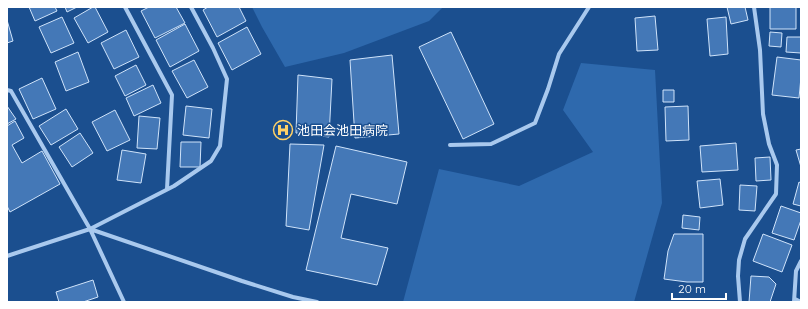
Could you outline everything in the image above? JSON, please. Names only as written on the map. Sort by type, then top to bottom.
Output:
[{"type":"street","points":[[125,7],[172,95],[167,189]]},
{"type":"street","points":[[7,256],[90,229],[174,186],[211,161],[220,146],[227,79],[213,48],[191,7]]},
{"type":"street","points":[[450,145],[491,144],[535,123],[559,54],[589,7]]},
{"type":"street","points":[[740,302],[738,276],[739,260],[745,239],[776,194],[777,165],[769,144],[763,114],[760,50],[754,7]]},
{"type":"street","points":[[7,90],[11,91],[90,229],[124,302]]},
{"type":"street","points":[[90,229],[242,281],[293,297],[318,302]]},
{"type":"street","points":[[801,261],[796,271],[794,301],[801,302]]},
{"type":"street","points":[[293,297],[293,302]]},
{"type":"shaded area","points":[[252,7],[443,7],[429,21],[344,53],[285,67]]},
{"type":"shaded area","points":[[581,63],[655,70],[662,203],[634,302],[403,302],[439,169],[519,186],[593,152],[563,110]]},
{"type":"building","points":[[29,7],[55,7],[57,11],[35,21]]},
{"type":"building","points":[[65,7],[77,7],[67,12]]},
{"type":"building","points":[[95,7],[108,32],[88,43],[74,18]]},
{"type":"building","points":[[149,7],[176,7],[185,23],[155,38],[141,11]]},
{"type":"building","points":[[208,7],[239,7],[246,21],[217,37],[203,10]]},
{"type":"building","points":[[727,7],[745,7],[748,20],[731,24]]},
{"type":"building","points":[[770,7],[796,7],[796,29],[770,29]]},
{"type":"building","points":[[655,16],[658,50],[637,51],[635,18]]},
{"type":"building","points":[[62,17],[74,43],[51,53],[39,27]]},
{"type":"building","points":[[726,17],[728,54],[710,56],[707,19]]},
{"type":"building","points":[[7,20],[13,41],[7,43]]},
{"type":"building","points":[[185,24],[199,51],[170,67],[156,40]]},
{"type":"building","points":[[247,27],[261,54],[232,70],[218,43]]},
{"type":"building","points":[[126,30],[139,57],[114,69],[101,43]]},
{"type":"building","points":[[451,32],[494,124],[463,139],[419,47]]},
{"type":"building","points":[[770,32],[782,33],[781,47],[769,46]]},
{"type":"building","points":[[787,37],[801,37],[801,53],[786,52]]},
{"type":"building","points":[[78,52],[89,82],[66,91],[55,62]]},
{"type":"building","points":[[392,55],[399,134],[355,138],[350,60]]},
{"type":"building","points":[[777,57],[801,60],[799,98],[772,95]]},
{"type":"building","points":[[194,60],[208,87],[187,98],[172,71]]},
{"type":"building","points":[[136,65],[146,85],[125,96],[115,76]]},
{"type":"building","points":[[298,75],[332,79],[329,137],[296,133]]},
{"type":"building","points":[[42,78],[56,109],[33,119],[19,89]]},
{"type":"building","points":[[153,85],[161,103],[134,116],[126,98]]},
{"type":"building","points":[[663,90],[674,90],[674,102],[663,102]]},
{"type":"building","points":[[7,106],[16,119],[7,124]]},
{"type":"building","points":[[186,106],[212,109],[209,138],[183,135]]},
{"type":"building","points":[[688,106],[689,140],[666,141],[665,107]]},
{"type":"building","points":[[66,109],[78,129],[51,145],[39,126]]},
{"type":"building","points":[[115,110],[130,140],[107,151],[92,122]]},
{"type":"building","points":[[139,116],[160,118],[157,149],[137,148]]},
{"type":"building","points":[[15,121],[24,138],[12,145],[22,163],[42,151],[60,184],[10,212],[7,206],[7,126]]},
{"type":"building","points":[[80,133],[93,153],[72,167],[59,147]]},
{"type":"building","points":[[181,142],[201,142],[200,167],[180,167]]},
{"type":"building","points":[[736,143],[738,170],[702,172],[700,146]]},
{"type":"building","points":[[290,144],[324,145],[309,230],[286,226]]},
{"type":"building","points":[[336,146],[407,162],[397,204],[351,194],[341,238],[388,248],[377,285],[306,270]]},
{"type":"building","points":[[801,149],[801,167],[796,150]]},
{"type":"building","points":[[122,150],[146,154],[141,183],[117,180]]},
{"type":"building","points":[[770,157],[771,180],[756,181],[755,158]]},
{"type":"building","points":[[720,179],[723,205],[700,208],[697,181]]},
{"type":"building","points":[[799,182],[801,183],[801,206],[793,204]]},
{"type":"building","points":[[740,185],[757,186],[755,211],[739,210]]},
{"type":"building","points":[[781,206],[801,213],[801,220],[794,240],[772,233]]},
{"type":"building","points":[[683,215],[700,217],[699,230],[682,228]]},
{"type":"building","points":[[674,234],[703,234],[703,282],[687,282],[664,279],[668,251]]},
{"type":"building","points":[[763,234],[792,245],[782,272],[753,261]]},
{"type":"building","points":[[751,276],[769,277],[776,284],[770,302],[749,302]]},
{"type":"building","points":[[93,280],[98,297],[83,302],[59,302],[56,292]]},
{"type":"place","name":"池田会池田病院","points":[[283,130]]}]
